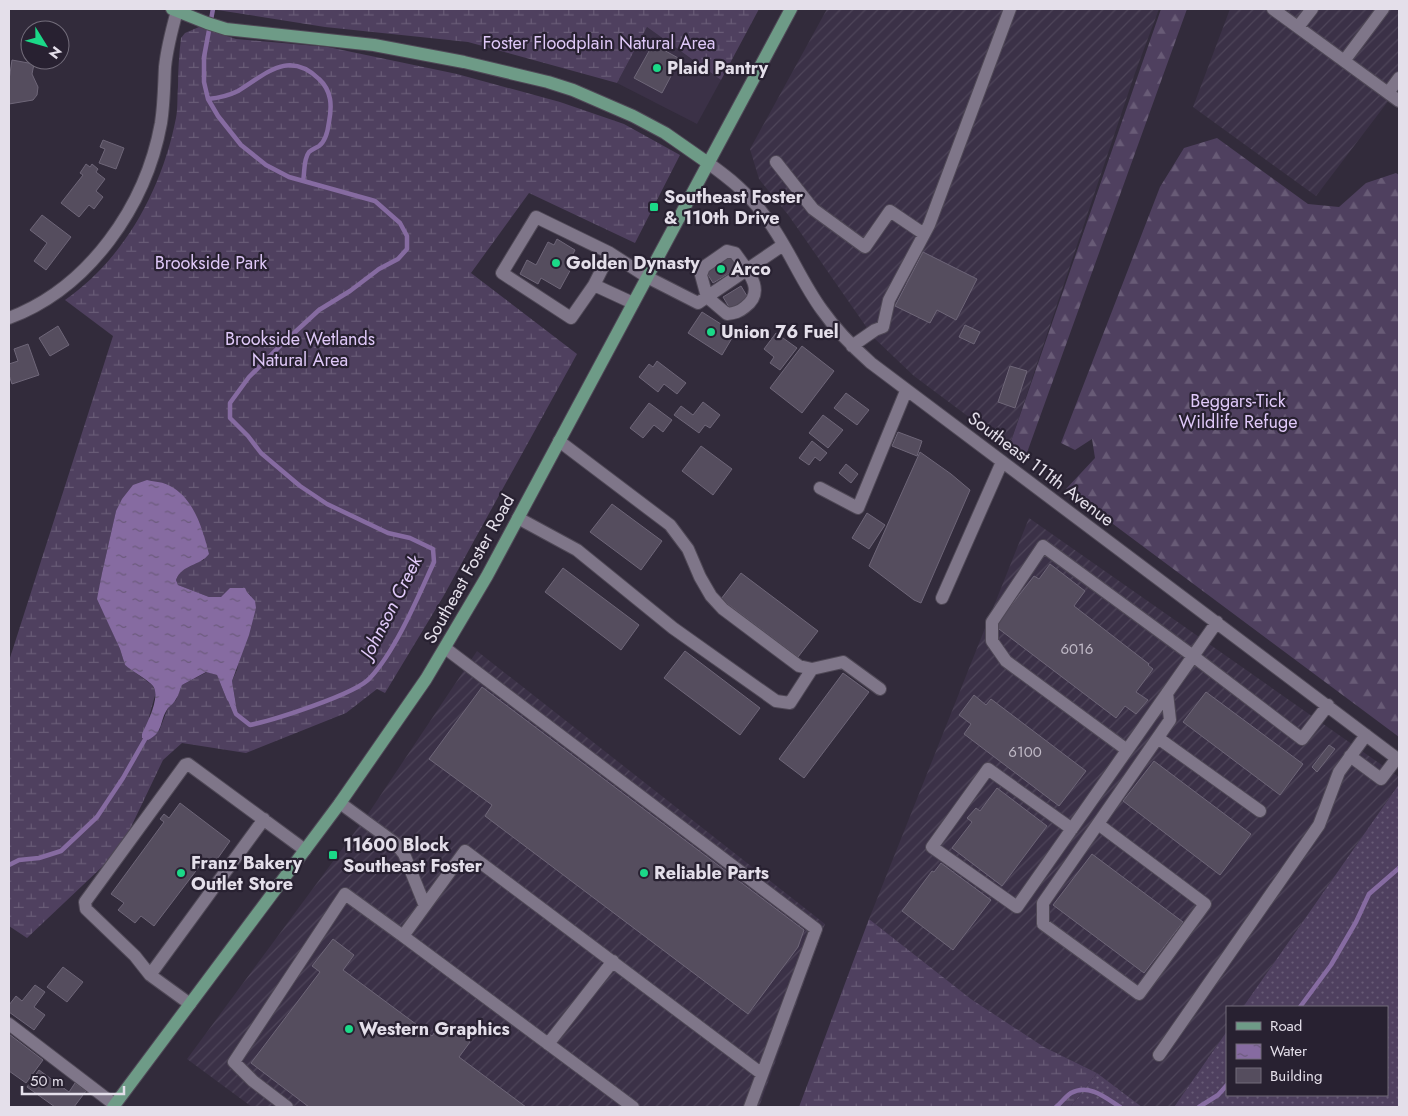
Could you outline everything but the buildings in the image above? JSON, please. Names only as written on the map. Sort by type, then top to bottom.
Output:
[{"type":"main road","name":"Southeast Foster Road","points":[[114,1106],[340,803],[393,729],[445,648],[487,576],[791,9]]},
{"type":"main road","points":[[175,10],[226,29],[374,45],[464,62],[548,82],[573,90],[641,120],[665,133],[708,163]]},
{"type":"street","points":[[852,346],[875,330],[883,327],[889,300],[929,225],[1010,9]]},
{"type":"street","points":[[1273,9],[1399,101]]},
{"type":"street","points":[[1298,27],[1312,9]]},
{"type":"street","points":[[1344,61],[1383,9]]},
{"type":"street","points":[[9,318],[58,291],[83,269],[107,243],[130,209],[143,182],[158,138],[163,108],[167,53],[175,10]]},
{"type":"street","points":[[1388,92],[1399,78]]},
{"type":"street","points":[[776,162],[812,209],[865,247],[890,211],[924,234]]},
{"type":"street","name":"Southeast 111th Avenue","points":[[708,163],[733,181],[748,195],[764,215],[822,310],[852,346],[871,363],[1398,759]]},
{"type":"street","points":[[610,253],[594,285],[572,318],[502,273],[536,217],[610,253],[647,277],[698,303],[783,245]]},
{"type":"street","points":[[727,252],[735,254],[756,286],[755,295],[751,303],[736,313],[727,314],[707,297],[701,275],[704,267],[727,252]]},
{"type":"street","points":[[594,285],[633,303]]},
{"type":"street","points":[[820,488],[858,508],[906,391]]},
{"type":"street","points":[[559,441],[670,525],[688,549],[700,577],[711,596],[724,609],[799,666],[812,669],[843,662],[880,689]]},
{"type":"street","points":[[942,598],[1002,462]]},
{"type":"street","points":[[518,518],[577,550],[673,628],[776,701],[790,703],[812,669]]},
{"type":"street","points":[[1127,750],[1006,661],[992,641],[992,622],[1043,546],[1302,739],[1328,705]]},
{"type":"street","points":[[1072,829],[988,768],[932,847],[1017,907],[1072,829],[1217,622]]},
{"type":"street","points":[[445,648],[816,930],[750,1107]]},
{"type":"street","points":[[1098,824],[1205,904],[1139,994],[1043,924],[1043,903],[1170,720],[1167,693]]},
{"type":"street","points":[[1159,1055],[1319,825],[1339,772],[1366,735]]},
{"type":"street","points":[[1158,738],[1260,811]]},
{"type":"street","points":[[1350,756],[1381,779],[1398,759]]},
{"type":"street","points":[[190,1004],[150,975],[135,956],[86,909],[85,902],[184,765],[188,764],[306,850]]},
{"type":"street","points":[[340,803],[395,843],[408,862],[425,906]]},
{"type":"street","points":[[150,975],[264,819]]},
{"type":"street","points":[[403,936],[465,851],[762,1074]]},
{"type":"street","points":[[287,1107],[253,1081],[234,1062],[345,894],[633,1107]]},
{"type":"street","points":[[548,1044],[613,961]]},
{"type":"street","points":[[9,1024],[114,1106]]},
{"type":"shaded area","points":[[827,9],[1159,9],[1135,73],[1009,447],[914,376],[874,338],[789,216],[759,179],[750,149]]},
{"type":"shaded area","points":[[1230,9],[1399,9],[1399,107],[1389,100],[1316,196],[1193,107]]},
{"type":"shaded area","points":[[647,27],[721,80],[697,124],[617,83]]},
{"type":"shaded area","points":[[1029,518],[1399,777],[1399,784],[1244,1006],[1226,1006],[1226,1032],[1174,1107],[1142,1107],[1097,1073],[1044,1047],[971,999],[869,919]]},
{"type":"shaded area","points":[[477,651],[825,924],[759,1107],[252,1107],[187,1059],[368,814]]},
{"type":"green space","name":"Foster Floodplain Natural Area","points":[[211,9],[759,9],[721,80],[647,27],[617,83],[468,42],[325,27]]},
{"type":"green space","points":[[1161,9],[1187,9],[1024,461],[1009,447]]},
{"type":"green space","name":"Brookside Wetlands Natural Area","points":[[199,27],[236,39],[328,47],[457,74],[560,102],[624,124],[680,155],[635,243],[529,193],[471,273],[577,354],[443,597],[385,693],[377,689],[346,713],[246,753],[182,743],[163,760],[120,850],[27,938],[9,926],[9,661],[113,336],[65,300],[106,264],[123,243],[151,196],[170,144],[176,118],[180,44],[181,38],[185,33]],"holes":[[[186,499],[204,535],[204,560],[187,567],[176,580],[178,585],[209,597],[221,597],[247,592],[251,596],[237,670],[232,681],[237,710],[227,700],[217,675],[207,672],[182,685],[176,700],[168,708],[159,731],[149,717],[156,692],[152,685],[125,665],[98,599],[116,511]]]},
{"type":"green space","name":"Beggars-Tick Wildlife Refuge","points":[[1217,138],[1308,204],[1339,207],[1366,183],[1396,173],[1399,175],[1399,737],[1066,489],[1095,458],[1092,439],[1075,450],[1061,443],[1160,187],[1184,148]]},
{"type":"green space","points":[[1399,784],[1399,1107],[1174,1107],[1226,1032],[1226,1096],[1388,1096],[1388,1006],[1244,1006]]},
{"type":"green space","points":[[869,919],[971,999],[1044,1047],[1097,1073],[1070,1107],[799,1107]]},
{"type":"green space","points":[[1097,1073],[1142,1107],[1070,1107]]},
{"type":"water","points":[[147,480],[165,484],[178,491],[191,506],[204,535],[209,554],[201,561],[182,571],[176,580],[178,585],[209,597],[221,597],[230,588],[245,588],[255,601],[256,608],[249,635],[232,681],[237,711],[227,700],[217,675],[206,672],[182,685],[177,697],[165,713],[159,730],[148,740],[142,738],[142,734],[152,710],[155,691],[151,684],[125,665],[120,649],[97,599],[116,511],[122,499],[133,485]]},
{"type":"waterway","name":"Johnson Creek","points":[[213,9],[204,57],[204,82],[208,99],[218,116],[241,145],[266,165],[289,177],[375,201],[400,223],[407,236],[407,249],[398,259],[379,269],[350,291],[319,310],[249,377],[230,403],[230,418],[248,436],[261,453],[300,486],[327,504],[388,533],[410,538],[433,549],[434,562],[414,607],[389,653],[370,678],[362,684],[314,706],[250,725],[236,714],[231,702]]},
{"type":"waterway","name":"Johnson Creek","points":[[208,99],[234,93],[267,72],[287,65],[308,70],[319,79],[329,94],[331,110],[329,125],[323,141],[307,155],[303,181]]},
{"type":"waterway","name":"Johnson Creek","points":[[9,865],[19,860],[39,858],[61,851],[97,817],[123,778],[148,734]]},
{"type":"waterway","points":[[1301,1006],[1331,965],[1356,922],[1369,894],[1399,868]]},
{"type":"waterway","points":[[1199,1107],[1218,1095],[1226,1086]]},
{"type":"waterway","points":[[1056,1107],[1067,1096],[1078,1090],[1097,1093],[1120,1107]]},
{"type":"place","name":"Plaid Pantry","points":[[657,68]]},
{"type":"place","name":"Southeast Foster & 110th Drive","points":[[654,207]]},
{"type":"place","name":"Golden Dynasty","points":[[556,263]]},
{"type":"place","name":"Arco","points":[[721,269]]},
{"type":"place","name":"Union 76 Fuel","points":[[711,332]]},
{"type":"place","name":"11600 Block Southeast Foster","points":[[333,855]]},
{"type":"place","name":"Franz Bakery Outlet Store","points":[[181,873]]},
{"type":"place","name":"Reliable Parts","points":[[644,873]]},
{"type":"place","name":"Western Graphics","points":[[349,1029]]},
{"type":"park label","name":"Brookside Park","points":[[211,263]]}]
